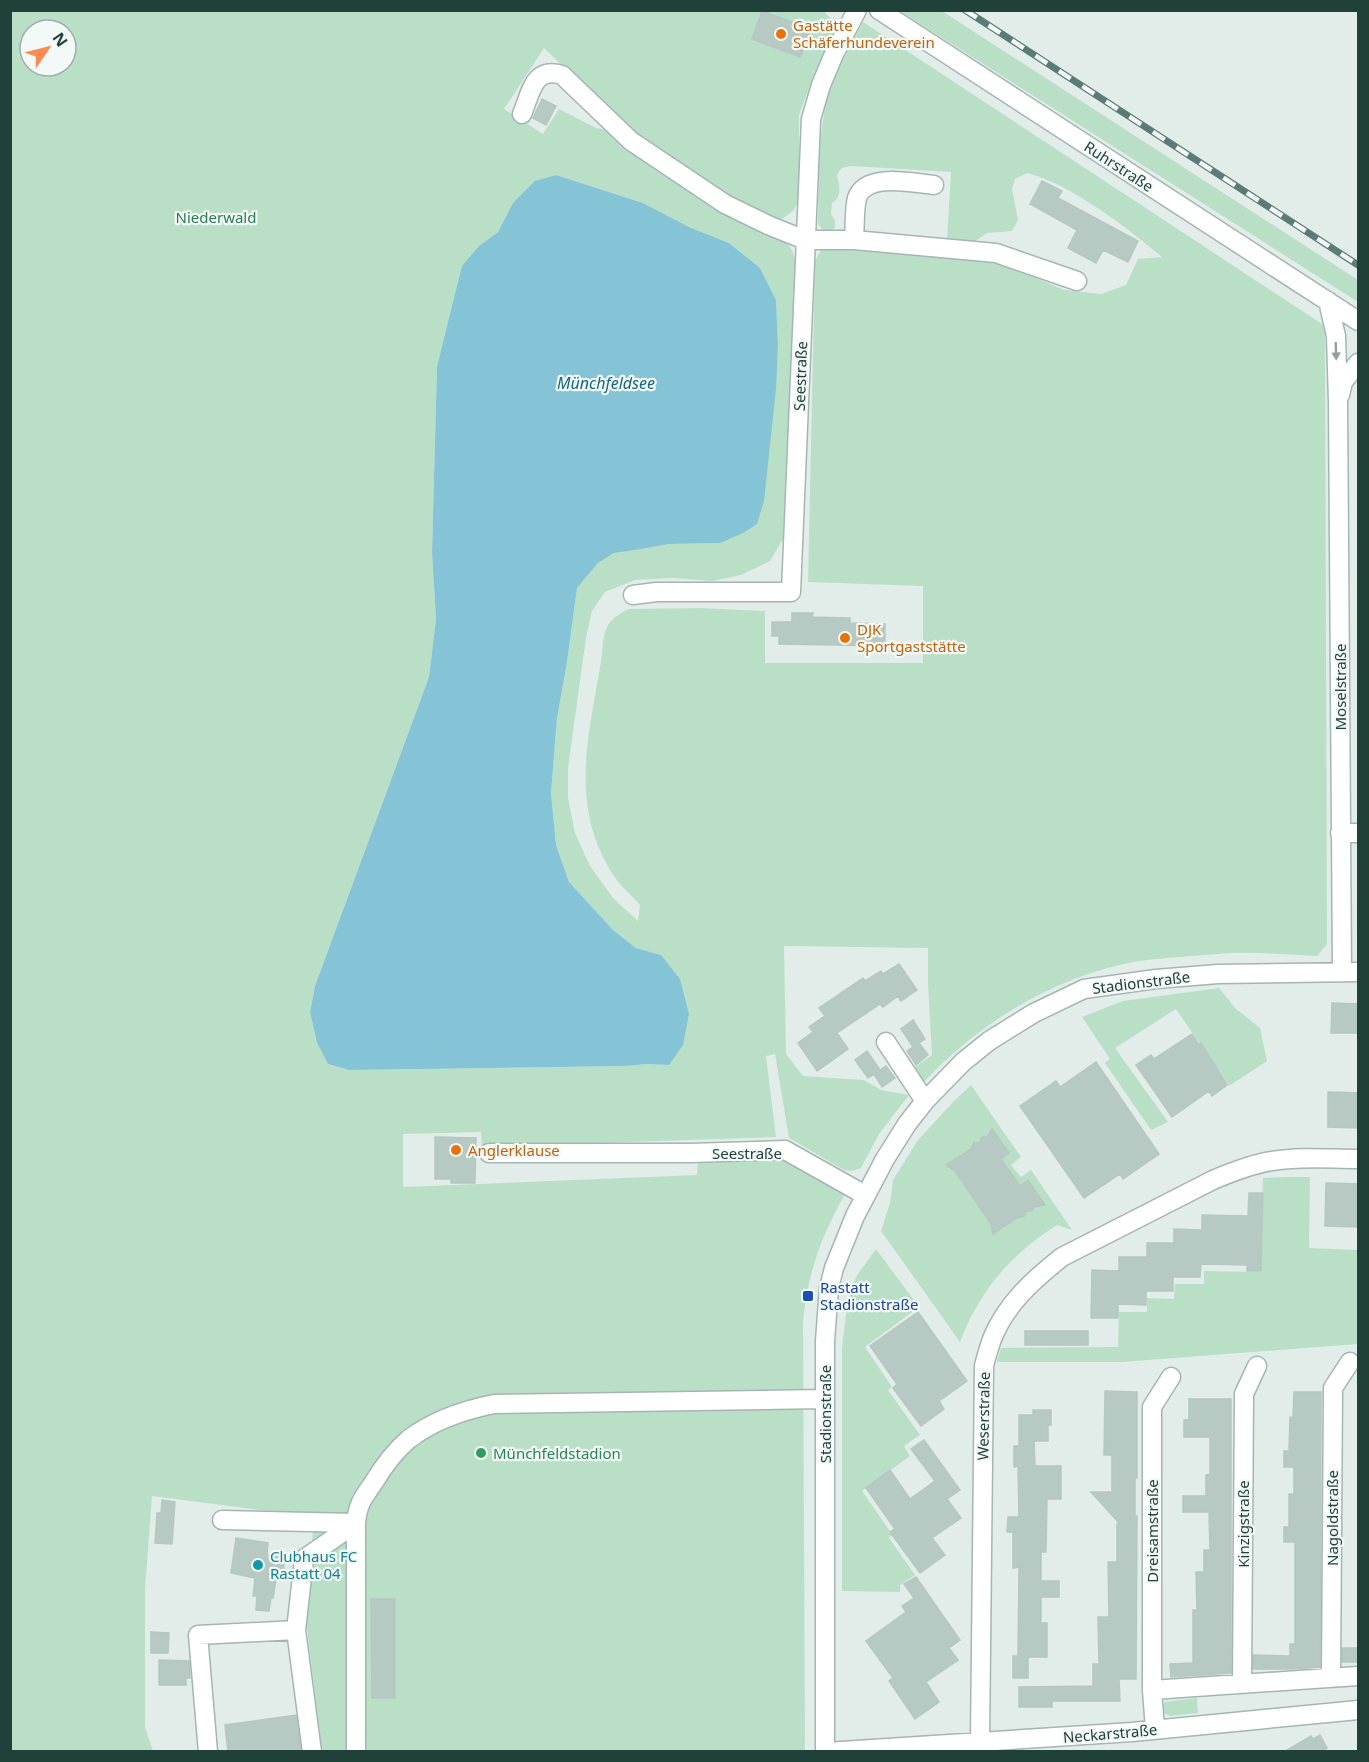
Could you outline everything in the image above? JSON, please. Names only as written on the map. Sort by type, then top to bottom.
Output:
[{"type":"street","name":"Seestraße","points":[[633,595],[656,592],[791,592],[811,119],[821,85],[834,54],[857,10]]},
{"type":"street","name":"Ruhrstraße","points":[[879,10],[1359,321]]},
{"type":"street","points":[[522,114],[534,84],[542,75],[551,72],[562,75],[631,141],[676,172],[725,204],[805,240],[854,240],[996,253],[1077,281]]},
{"type":"street","points":[[854,240],[857,198],[864,188],[884,180],[934,185]]},
{"type":"street","name":"Moselstraße","points":[[1328,301],[1336,336],[1350,833],[1350,972]]},
{"type":"street","name":"Moselstraße","points":[[1338,402],[1343,382],[1359,363]]},
{"type":"street","name":"Stadionstraße","points":[[826,1752],[824,1399],[829,1288],[838,1257],[866,1195],[907,1124],[925,1101],[963,1062],[989,1041],[1034,1013],[1084,989],[1156,979],[1218,974],[1350,972]]},
{"type":"street","points":[[886,1042],[925,1101]]},
{"type":"street","name":"Seestraße","points":[[489,1153],[690,1153],[785,1150],[866,1195]]},
{"type":"street","name":"Weserstraße","points":[[980,1742],[984,1366],[992,1339],[1010,1306],[1041,1274],[1062,1257],[1239,1169],[1272,1161],[1306,1158],[1359,1160]]},
{"type":"street","name":"Nagoldstraße","points":[[1331,1678],[1333,1388],[1350,1362]]},
{"type":"street","name":"Kinzigstraße","points":[[1242,1684],[1244,1394],[1257,1366]]},
{"type":"street","name":"Dreisamstraße","points":[[1155,1729],[1152,1690],[1152,1407],[1170,1377]]},
{"type":"street","points":[[356,1752],[357,1506],[383,1468],[409,1440],[465,1410],[494,1404],[824,1399]]},
{"type":"street","points":[[222,1520],[356,1523]]},
{"type":"street","points":[[312,1752],[296,1630],[304,1559],[356,1523]]},
{"type":"street","points":[[208,1752],[198,1635],[296,1630]]},
{"type":"street","points":[[1152,1690],[1359,1676]]},
{"type":"street","name":"Neckarstraße","points":[[826,1752],[1155,1729],[1359,1710]]},
{"type":"green space","name":"Niederwald","points":[[823,10],[830,18],[834,32],[813,77],[799,115],[799,201],[793,211],[782,219],[749,210],[634,135],[544,48],[504,109],[543,134],[559,109],[596,128],[608,130],[785,242],[792,250],[795,261],[783,539],[770,561],[741,575],[712,581],[673,578],[635,580],[605,592],[592,611],[586,638],[568,768],[568,798],[575,833],[590,866],[613,898],[638,921],[640,905],[615,878],[605,861],[591,824],[586,796],[586,757],[591,719],[604,638],[606,629],[612,620],[629,609],[700,608],[765,611],[765,663],[923,663],[923,586],[808,582],[815,261],[821,250],[846,248],[979,257],[1064,290],[1101,294],[1126,285],[1138,259],[1162,257],[1098,208],[1062,187],[1027,173],[1015,179],[1012,189],[1018,220],[1012,231],[987,233],[974,242],[947,241],[951,172],[851,166],[842,168],[837,174],[839,194],[832,203],[831,214],[835,227],[830,234],[823,231],[818,223],[819,150],[826,98],[841,63],[863,22],[1325,326],[1327,944],[1317,956],[1224,953],[1139,961],[1079,977],[1050,989],[995,1021],[970,1039],[924,1082],[915,1067],[932,1055],[928,948],[784,946],[786,1054],[803,1076],[864,1080],[881,1090],[909,1095],[879,1134],[861,1168],[852,1171],[844,1170],[789,1138],[775,1054],[766,1056],[776,1137],[482,1147],[481,1132],[403,1134],[403,1187],[697,1175],[698,1158],[789,1157],[845,1194],[817,1255],[808,1287],[803,1321],[805,1751],[322,1751],[306,1621],[314,1517],[152,1496],[145,1590],[145,1727],[153,1751],[11,1752],[11,11]],"holes":[[[556,175],[643,203],[689,227],[729,243],[760,268],[776,300],[778,343],[720,543],[669,544],[614,553],[598,563],[577,588],[557,718],[551,793],[556,845],[569,882],[613,930],[636,948],[661,955],[669,1065],[349,1070],[328,1064],[317,1043],[310,1012],[315,986],[429,677],[436,619],[432,553],[437,367],[480,245],[498,232],[513,203]]]},
{"type":"green space","points":[[900,11],[942,11],[1358,280],[1358,302]]},
{"type":"green space","points":[[1219,988],[1235,1008],[1260,1028],[1267,1061],[1229,1086],[1176,1009],[1115,1048],[1168,1122],[1151,1130],[1105,1063],[1110,1059],[1082,1017],[1123,1001]]},
{"type":"green space","points":[[971,1085],[1021,1157],[1011,1165],[1021,1177],[1031,1170],[1072,1230],[1057,1225],[1011,1261],[987,1290],[960,1342],[881,1231],[890,1203],[893,1180],[918,1140]]},
{"type":"green space","points":[[1310,1177],[1309,1248],[1358,1250],[1358,1344],[1122,1362],[997,1362],[1001,1348],[1118,1347],[1119,1312],[1147,1312],[1147,1298],[1174,1299],[1175,1284],[1204,1284],[1204,1271],[1261,1272],[1263,1178]]},
{"type":"green space","points":[[876,1249],[919,1307],[865,1347],[892,1387],[888,1390],[920,1435],[904,1446],[910,1456],[862,1491],[892,1534],[889,1538],[915,1575],[900,1585],[900,1592],[842,1591],[842,1347],[847,1307],[856,1277]]},
{"type":"green space","points":[[1197,1698],[1198,1713],[1170,1716],[1162,1712],[1165,1702]]},
{"type":"water","name":"Münchfeldsee","points":[[556,175],[643,203],[689,227],[729,243],[760,268],[776,300],[778,343],[776,389],[764,501],[757,524],[720,543],[669,544],[614,553],[598,563],[577,588],[557,718],[551,793],[556,845],[569,882],[613,930],[636,948],[661,955],[680,979],[689,1014],[683,1045],[669,1065],[349,1070],[328,1064],[317,1043],[310,1012],[315,986],[429,677],[436,619],[432,553],[437,367],[462,266],[480,245],[498,232],[513,203],[535,181]]},
{"type":"building","name":"Gastätte Schäferhundeverein","points":[[762,11],[811,29],[800,57],[752,39]]},
{"type":"building","points":[[542,99],[556,106],[546,125],[533,118]]},
{"type":"building","points":[[1042,181],[1062,191],[1058,198],[1138,241],[1128,262],[1103,250],[1096,263],[1068,248],[1077,230],[1030,204]]},
{"type":"building","points":[[792,613],[813,613],[812,617],[850,618],[850,623],[885,624],[885,646],[779,644],[779,636],[772,636],[772,622],[792,622]]},
{"type":"building","points":[[899,964],[917,990],[901,1001],[898,996],[883,1007],[880,1004],[837,1033],[848,1049],[817,1071],[798,1043],[813,1032],[809,1027],[825,1016],[819,1008],[863,978],[865,981],[881,971],[883,974]]},
{"type":"building","points":[[1332,1003],[1359,1004],[1359,1033],[1331,1033]]},
{"type":"building","points":[[913,1020],[925,1039],[919,1043],[928,1055],[916,1065],[907,1051],[913,1047],[901,1029]]},
{"type":"building","points":[[1192,1034],[1199,1045],[1201,1043],[1227,1085],[1212,1096],[1209,1091],[1172,1117],[1136,1065],[1151,1055],[1154,1059]]},
{"type":"building","points":[[867,1051],[880,1070],[886,1066],[895,1078],[882,1087],[874,1074],[868,1078],[855,1060]]},
{"type":"building","points":[[1096,1062],[1159,1154],[1123,1179],[1120,1174],[1084,1198],[1020,1106],[1056,1081],[1060,1087]]},
{"type":"building","points":[[1328,1092],[1359,1093],[1359,1128],[1328,1127]]},
{"type":"building","points":[[992,1129],[1009,1153],[1001,1159],[1020,1186],[1028,1180],[1045,1205],[1033,1207],[1033,1210],[1025,1212],[1025,1216],[1017,1218],[993,1234],[991,1224],[955,1171],[946,1165],[971,1149],[974,1142],[979,1143],[982,1137],[987,1137]]},
{"type":"building","points":[[435,1137],[476,1138],[475,1183],[451,1183],[451,1179],[435,1179]]},
{"type":"building","points":[[1326,1183],[1359,1184],[1359,1227],[1325,1226]]},
{"type":"building","points":[[1249,1193],[1263,1193],[1261,1271],[1247,1271],[1247,1265],[1201,1264],[1200,1277],[1173,1277],[1173,1291],[1146,1291],[1146,1305],[1118,1304],[1118,1318],[1091,1318],[1092,1270],[1119,1271],[1119,1257],[1147,1257],[1147,1243],[1174,1243],[1174,1229],[1202,1230],[1202,1215],[1248,1216]]},
{"type":"building","points":[[918,1312],[967,1381],[939,1401],[944,1409],[921,1426],[893,1388],[897,1384],[870,1346]]},
{"type":"building","points":[[1025,1331],[1088,1331],[1088,1345],[1025,1345]]},
{"type":"building","points":[[1105,1391],[1137,1392],[1136,1679],[1119,1679],[1120,1701],[1052,1701],[1052,1707],[1019,1707],[1019,1687],[1093,1686],[1093,1664],[1099,1664],[1098,1617],[1109,1617],[1108,1562],[1117,1562],[1117,1524],[1120,1524],[1091,1492],[1112,1492],[1112,1455],[1104,1455]]},
{"type":"building","points":[[1294,1392],[1321,1392],[1320,1667],[1253,1669],[1253,1655],[1290,1656],[1290,1644],[1295,1644],[1295,1542],[1284,1542],[1284,1527],[1289,1527],[1289,1494],[1294,1494],[1294,1467],[1284,1467],[1284,1451],[1289,1451],[1290,1417],[1293,1418]]},
{"type":"building","points":[[1189,1399],[1231,1399],[1231,1673],[1171,1677],[1170,1664],[1193,1663],[1193,1610],[1197,1610],[1196,1572],[1204,1572],[1204,1550],[1210,1550],[1209,1512],[1183,1512],[1183,1496],[1206,1496],[1206,1475],[1210,1474],[1210,1437],[1184,1437],[1184,1420],[1189,1420]]},
{"type":"building","points":[[1033,1410],[1051,1410],[1048,1441],[1034,1441],[1035,1466],[1061,1466],[1061,1499],[1047,1499],[1046,1552],[1041,1552],[1041,1581],[1059,1581],[1059,1597],[1041,1597],[1041,1623],[1047,1623],[1047,1657],[1028,1657],[1028,1678],[1013,1678],[1013,1656],[1018,1656],[1019,1567],[1013,1568],[1013,1532],[1007,1532],[1008,1517],[1019,1517],[1018,1466],[1014,1467],[1014,1446],[1019,1446],[1019,1415],[1033,1415]]},
{"type":"building","points":[[924,1440],[960,1490],[947,1499],[961,1518],[932,1538],[945,1555],[920,1573],[890,1532],[895,1529],[866,1488],[890,1470],[910,1499],[935,1481],[911,1449]]},
{"type":"building","points":[[162,1500],[175,1502],[172,1544],[155,1543],[157,1513],[161,1513]]},
{"type":"building","name":"Clubhaus FC Rastatt 04","points":[[236,1538],[268,1543],[267,1555],[285,1558],[282,1579],[276,1579],[269,1611],[256,1610],[257,1596],[253,1596],[255,1578],[231,1573]]},
{"type":"building","points":[[916,1577],[960,1640],[949,1648],[958,1660],[926,1682],[939,1702],[915,1719],[889,1681],[893,1678],[866,1641],[906,1612],[902,1606],[914,1598],[904,1584]]},
{"type":"building","points":[[371,1599],[395,1599],[395,1698],[372,1698]]},
{"type":"building","points":[[151,1632],[169,1633],[168,1653],[151,1653]]},
{"type":"building","points":[[1342,1648],[1359,1648],[1359,1662],[1342,1662]]},
{"type":"building","points":[[159,1660],[189,1661],[190,1678],[186,1678],[186,1685],[159,1685]]},
{"type":"building","points":[[296,1715],[301,1752],[228,1752],[225,1725]]},
{"type":"building","points":[[1320,1735],[1327,1748],[1321,1752],[1284,1752],[1311,1736],[1313,1739]]},
{"type":"railway","points":[[965,10],[1358,265]]},
{"type":"place","name":"Gastätte Schäferhundeverein","points":[[781,34]]},
{"type":"place","name":"DJK Sportgaststätte","points":[[845,638]]},
{"type":"place","name":"Anglerklause","points":[[456,1150]]},
{"type":"place","name":"Rastatt Stadionstraße","points":[[808,1296]]},
{"type":"place","name":"Münchfeldstadion","points":[[481,1453]]},
{"type":"place","name":"Clubhaus FC Rastatt 04","points":[[258,1565]]}]
